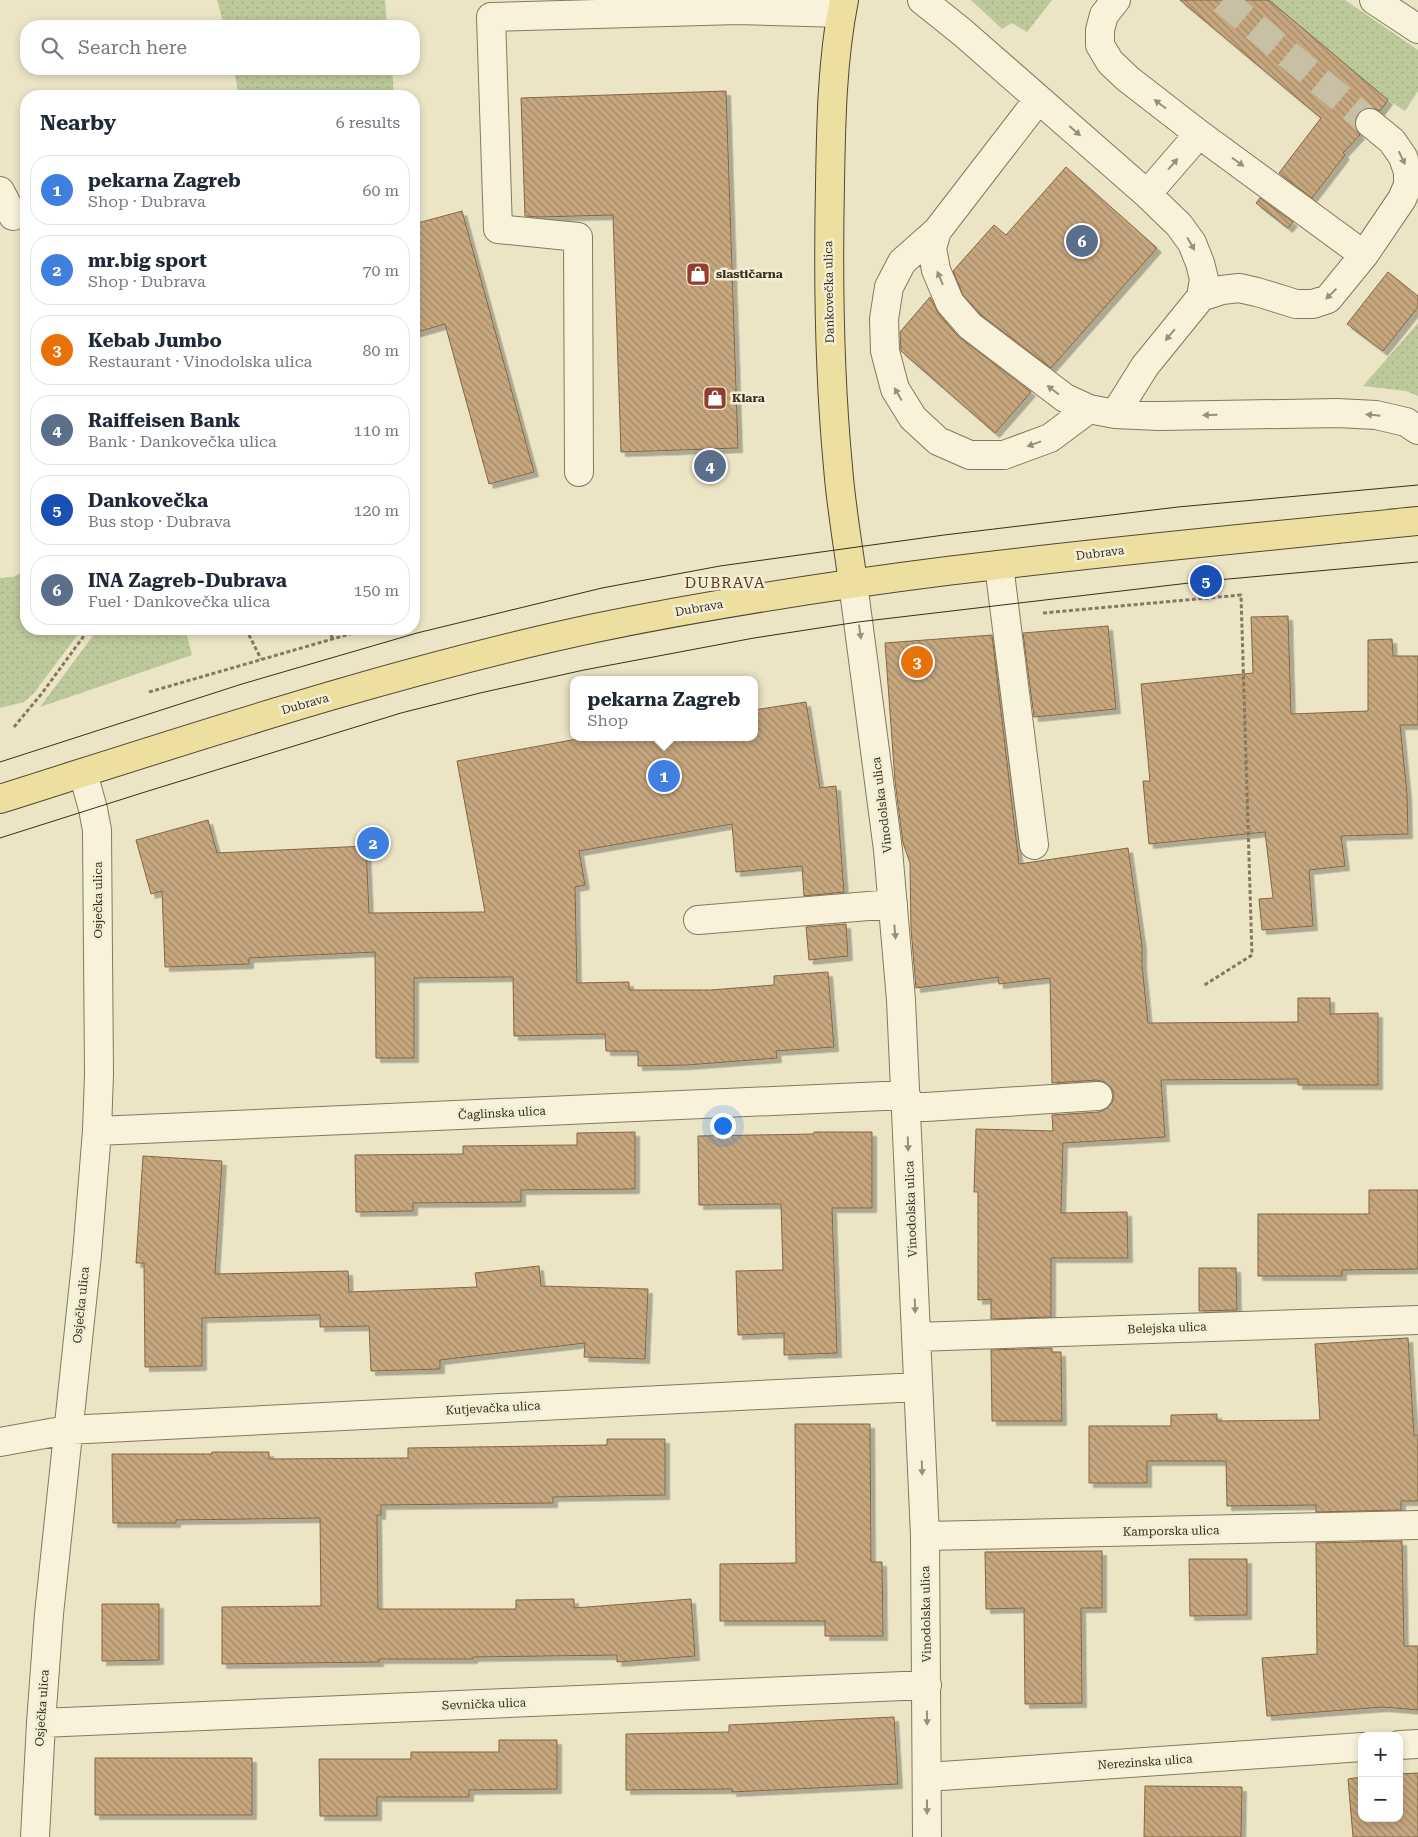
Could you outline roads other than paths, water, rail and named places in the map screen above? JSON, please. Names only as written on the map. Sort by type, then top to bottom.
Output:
[{"type":"main road","name":"Dankovečka ulica","points":[[842,7],[831,123],[828,272],[831,371],[838,469],[853,584]]},
{"type":"main road","name":"Dubrava","points":[[0,799],[276,712],[420,671],[498,650],[664,615],[748,599],[999,565],[1156,547],[1418,522]]},
{"type":"street","points":[[922,0],[962,32],[1147,194],[1179,225],[1192,243],[1200,264],[1204,279],[1202,297]]},
{"type":"street","points":[[1116,0],[1104,15],[1100,30],[1100,45],[1110,62],[1128,79],[1199,134],[1364,255]]},
{"type":"street","points":[[1374,0],[1418,29]]},
{"type":"street","points":[[579,472],[578,237],[498,229],[491,17],[576,7],[738,10],[842,7]]},
{"type":"street","points":[[1038,100],[937,231],[902,262],[889,287],[884,320],[885,351],[895,389],[913,418],[938,441],[970,455],[1004,455],[1050,438],[1102,412],[1145,366],[1202,297],[1222,290],[1239,288],[1296,304],[1313,304],[1328,299],[1364,255],[1402,199],[1408,185],[1408,172],[1403,157],[1392,141],[1370,123]]},
{"type":"street","points":[[1147,194],[1199,134]]},
{"type":"street","points":[[0,191],[13,216]]},
{"type":"street","points":[[937,231],[932,248],[936,270],[950,303],[970,326],[1065,398],[1102,412],[1376,415],[1406,422],[1418,430]]},
{"type":"street","points":[[999,565],[1034,846]]},
{"type":"street","name":"Vinodolska ulica","points":[[853,584],[888,850],[900,981],[925,1536],[928,1837]]},
{"type":"street","name":"Osječka ulica","points":[[34,1837],[41,1723],[67,1430],[87,1254],[97,1131],[99,1074],[97,842],[96,819],[83,773]]},
{"type":"street","points":[[698,920],[893,904]]},
{"type":"street","name":"Čaglinska ulica","points":[[97,1131],[906,1100],[926,1107],[1098,1096]]},
{"type":"street","name":"Belejska ulica","points":[[916,1337],[1418,1320]]},
{"type":"street","name":"Kutjevačka ulica","points":[[0,1442],[67,1430],[918,1387]]},
{"type":"street","name":"Kamporska ulica","points":[[925,1536],[1418,1525]]},
{"type":"street","name":"Sevnička ulica","points":[[41,1723],[926,1685]]},
{"type":"street","points":[[1403,1745],[1418,1744]]},
{"type":"street","name":"Nerezinska ulica","points":[[928,1776],[1358,1747]]},
{"type":"tunnel","points":[[1223,0],[1370,123]]},
{"type":"tram line","points":[[420,632],[602,588],[720,566],[944,535],[1178,507],[1418,485]]},
{"type":"tram line","points":[[0,838],[401,713],[584,670],[754,638],[858,622],[1206,581],[1418,562]]},
{"type":"tram line","points":[[0,762],[242,684],[410,635]]},
{"type":"place","name":"INA Zagreb-Dubrava","points":[[1082,241]]},
{"type":"place","name":"slastičarna","points":[[698,274]]},
{"type":"place","name":"Klara","points":[[715,398]]},
{"type":"place","name":"Raiffeisen Bank","points":[[710,466]]},
{"type":"place","name":"Dankovečka","points":[[1206,581]]},
{"type":"place","name":"Kebab Jumbo","points":[[917,662]]},
{"type":"place","name":"pekarna Zagreb","points":[[664,776]]},
{"type":"place","name":"mr.big sport","points":[[373,843]]},
{"type":"district","name":"DUBRAVA","points":[[725,583]]}]
